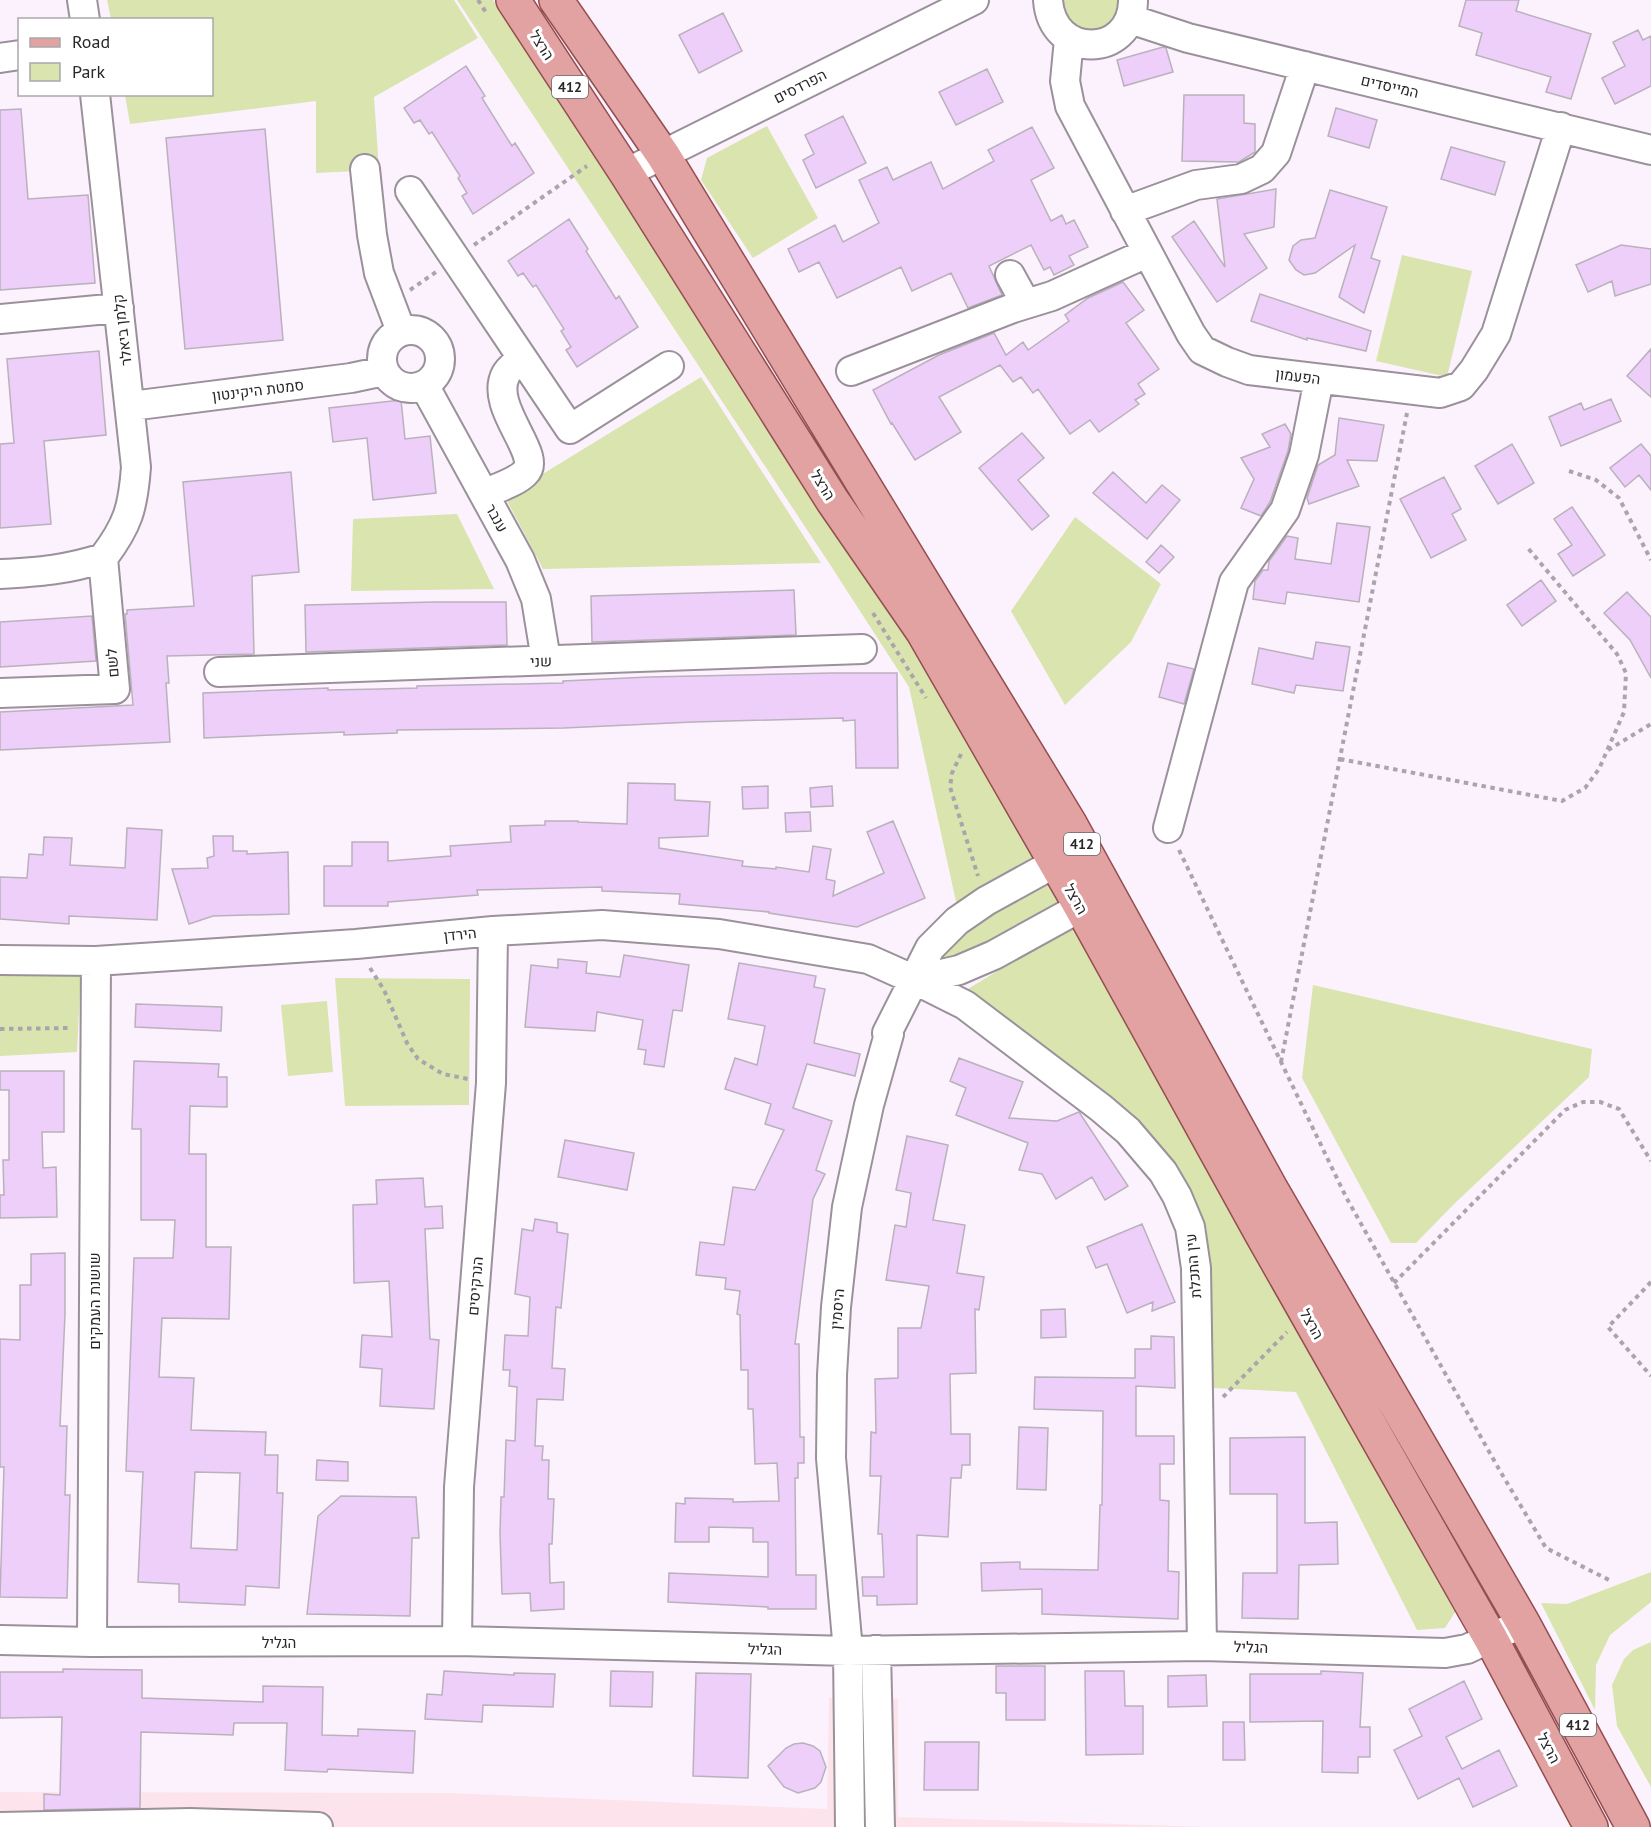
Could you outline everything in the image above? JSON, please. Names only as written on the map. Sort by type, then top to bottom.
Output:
[{"type":"main road","name":"הרצל","points":[[513,0],[627,173],[832,500],[923,632],[1081,907],[1305,1312],[1491,1639],[1591,1827]]},
{"type":"main road","name":"הרצל","points":[[556,0],[663,154],[1084,847],[1270,1187],[1523,1623],[1633,1827]]},
{"type":"street","points":[[82,0],[85,18]]},
{"type":"street","name":"הפרדסים","points":[[627,173],[974,0]]},
{"type":"street","points":[[1048,0],[1049,12],[1055,26],[1069,39],[1083,44],[1098,44],[1112,39],[1123,29],[1131,9]]},
{"type":"street","name":"המייסדים","points":[[1131,9],[1188,38],[1651,150]]},
{"type":"street","name":"הפעמון","points":[[1069,39],[1065,81],[1070,106],[1180,315],[1202,350],[1249,370],[1440,393],[1461,386],[1474,370],[1496,334],[1561,127]]},
{"type":"street","points":[[0,58],[18,55]]},
{"type":"street","points":[[1125,211],[1196,185],[1241,178],[1262,169],[1276,153],[1305,66]]},
{"type":"street","name":"קלמן ביאלר","points":[[95,96],[136,467],[132,504],[120,536],[103,558]]},
{"type":"street","points":[[365,169],[372,235],[379,273],[401,331]]},
{"type":"street","points":[[410,191],[570,429],[669,366]]},
{"type":"street","points":[[851,371],[1052,296],[1147,253]]},
{"type":"street","points":[[1010,275],[1026,304]]},
{"type":"street","points":[[0,320],[119,308]]},
{"type":"street","points":[[420,330],[429,335],[440,351],[439,368],[424,385],[406,387],[397,384],[384,371],[382,352],[392,336],[401,331],[420,330]]},
{"type":"street","points":[[484,494],[519,477],[529,467],[528,453],[506,411],[501,393],[506,373],[522,358]]},
{"type":"street","name":"סמטת היקינטון","points":[[131,406],[351,378],[384,371]]},
{"type":"street","points":[[1168,828],[1234,582],[1285,510],[1304,455],[1319,379]]},
{"type":"street","name":"ענבר","points":[[424,385],[520,560],[536,599],[546,660]]},
{"type":"street","points":[[0,574],[52,571],[103,558]]},
{"type":"street","name":"לשם","points":[[0,693],[115,689],[103,558]]},
{"type":"street","name":"שני","points":[[219,672],[862,649]]},
{"type":"street","name":"היסמין","points":[[861,1650],[831,1458],[832,1375],[836,1307],[847,1207],[868,1105],[889,1034],[887,1033],[930,948],[957,921],[986,901],[1055,863]]},
{"type":"street","points":[[915,980],[959,969],[994,955],[1081,907]]},
{"type":"street","name":"הירדן","points":[[0,960],[96,961],[602,925],[719,934],[868,959],[915,980]]},
{"type":"street","name":"הנרקיסים","points":[[457,1641],[459,1487],[491,1083],[493,931]]},
{"type":"street","name":"שושנת העמקים","points":[[92,1642],[96,961]]},
{"type":"street","name":"עין התכלת","points":[[915,980],[965,1005],[1101,1108],[1128,1131],[1163,1172],[1177,1196],[1190,1227],[1196,1268],[1202,1646]]},
{"type":"street","name":"הגליל","points":[[0,1640],[457,1641],[861,1650],[1202,1646],[1445,1653],[1467,1649],[1523,1623]]},
{"type":"street","points":[[849,1827],[861,1650]]},
{"type":"street","points":[[861,1650],[880,1827]]},
{"type":"street","points":[[855,1735],[864,1827]]},
{"type":"street","points":[[0,1827],[190,1823],[318,1827]]},
{"type":"path","points":[[390,304],[587,166]]},
{"type":"path","points":[[1281,1063],[1412,390]]},
{"type":"path","points":[[1569,471],[1596,480],[1619,498],[1651,560]]},
{"type":"path","points":[[1340,759],[1562,801],[1585,788],[1599,769],[1624,712],[1626,673],[1617,654],[1527,547]]},
{"type":"path","points":[[1607,750],[1651,724]]},
{"type":"path","points":[[961,754],[952,773],[950,787],[986,901]]},
{"type":"path","points":[[1168,828],[1346,1197],[1500,1471],[1546,1548],[1611,1581]]},
{"type":"path","points":[[356,944],[384,990],[407,1043],[418,1059],[443,1074],[491,1083]]},
{"type":"path","points":[[0,1029],[95,1028]]},
{"type":"path","points":[[1394,1284],[1565,1110],[1583,1102],[1600,1102],[1618,1109],[1651,1161]]},
{"type":"path","points":[[1651,1282],[1608,1327],[1651,1377]]},
{"type":"path","points":[[1198,1420],[1252,1369],[1305,1312]]},
{"type":"shaded area","points":[[829,1698],[898,1699],[898,1817],[1211,1827],[0,1827],[0,1792],[449,1793],[827,1809]]},
{"type":"green space","points":[[107,0],[454,0],[478,38],[374,97],[379,170],[316,173],[316,101],[130,124],[125,96],[213,96],[213,18],[111,18]]},
{"type":"green space","points":[[457,0],[493,0],[607,171],[915,647],[1036,858],[957,906],[909,687]]},
{"type":"green space","points":[[1059,0],[1122,0],[1122,4],[1107,30],[1085,34],[1064,20]]},
{"type":"green space","points":[[767,126],[818,218],[753,258],[701,180],[707,158]]},
{"type":"green space","points":[[1402,255],[1472,271],[1447,377],[1376,361]]},
{"type":"green space","points":[[701,377],[821,563],[543,569],[505,497]]},
{"type":"green space","points":[[457,514],[494,589],[351,591],[353,519]]},
{"type":"green space","points":[[1075,517],[1161,584],[1131,642],[1065,705],[1011,611]]},
{"type":"green space","points":[[1051,870],[1069,908],[948,963],[942,957],[941,945]]},
{"type":"green space","points":[[1076,923],[1457,1609],[1445,1628],[1417,1630],[1296,1392],[1213,1388],[1208,1245],[1186,1196],[963,992]]},
{"type":"green space","points":[[0,968],[81,971],[77,1052],[0,1056]]},
{"type":"green space","points":[[335,978],[470,979],[469,1105],[345,1106]]},
{"type":"green space","points":[[1313,985],[1592,1049],[1589,1077],[1454,1204],[1416,1243],[1391,1243],[1302,1078]]},
{"type":"green space","points":[[327,1001],[333,1072],[288,1076],[281,1005]]},
{"type":"green space","points":[[1651,1572],[1651,1602],[1610,1635],[1596,1665],[1595,1710],[1541,1603],[1567,1604]]},
{"type":"green space","points":[[1651,1642],[1651,1787],[1617,1726],[1612,1685],[1624,1659],[1633,1650]]},
{"type":"building","points":[[1466,0],[1519,0],[1516,11],[1591,34],[1571,99],[1546,92],[1551,77],[1476,55],[1482,33],[1459,26]]},
{"type":"building","points":[[723,13],[742,51],[699,73],[679,35]]},
{"type":"building","points":[[1638,30],[1643,40],[1651,36],[1651,86],[1615,104],[1602,78],[1625,66],[1613,42]]},
{"type":"building","points":[[1166,48],[1173,72],[1124,86],[1117,60]]},
{"type":"building","points":[[466,66],[485,96],[482,98],[512,146],[515,143],[534,173],[473,214],[462,196],[467,193],[458,178],[460,176],[432,132],[429,134],[420,120],[414,123],[404,108]]},
{"type":"building","points":[[987,69],[1003,102],[956,125],[939,92]]},
{"type":"building","points":[[1184,95],[1244,95],[1244,123],[1255,124],[1255,152],[1239,162],[1182,161]]},
{"type":"building","points":[[1336,108],[1377,120],[1369,148],[1328,136]]},
{"type":"building","points":[[21,109],[28,199],[88,195],[95,283],[0,290],[0,110]]},
{"type":"building","points":[[843,116],[866,163],[816,188],[803,160],[814,154],[805,135]]},
{"type":"building","points":[[1032,127],[1054,168],[1031,180],[1051,221],[1062,215],[1066,224],[1074,220],[1088,247],[1069,256],[1074,265],[1054,275],[1050,267],[1044,270],[1031,245],[989,266],[1002,295],[968,308],[951,273],[912,291],[901,267],[837,298],[819,262],[799,272],[788,249],[835,225],[843,242],[879,223],[859,180],[887,167],[893,180],[931,162],[943,189],[994,161],[988,150]]},
{"type":"building","points":[[265,129],[283,340],[185,349],[166,138]]},
{"type":"building","points":[[1451,147],[1505,162],[1495,195],[1441,179]]},
{"type":"building","points":[[1276,189],[1274,227],[1244,234],[1267,268],[1217,302],[1172,237],[1194,221],[1225,267],[1217,199]]},
{"type":"building","points":[[1330,190],[1387,207],[1371,258],[1380,261],[1364,313],[1339,297],[1355,245],[1315,273],[1304,275],[1296,270],[1289,260],[1293,246],[1301,240],[1315,238]]},
{"type":"building","points":[[569,219],[616,299],[619,296],[638,327],[577,367],[566,350],[571,347],[561,331],[564,329],[536,285],[533,287],[523,273],[518,276],[508,261]]},
{"type":"building","points":[[1621,245],[1651,249],[1651,284],[1615,296],[1612,281],[1588,292],[1576,265]]},
{"type":"building","points":[[1123,282],[1144,310],[1126,323],[1159,369],[1138,384],[1145,394],[1135,400],[1139,404],[1099,432],[1090,420],[1070,434],[1038,389],[1033,393],[1021,377],[1013,382],[1000,365],[939,397],[961,432],[915,460],[891,424],[873,390],[939,355],[994,333],[1006,355],[1023,342],[1028,350],[1069,321],[1065,315],[1088,298]]},
{"type":"building","points":[[1260,294],[1371,331],[1366,351],[1307,338],[1307,340],[1251,321]]},
{"type":"building","points":[[1651,349],[1651,397],[1627,376]]},
{"type":"building","points":[[99,351],[106,435],[44,441],[51,524],[0,528],[0,444],[14,443],[7,359]]},
{"type":"building","points":[[1611,399],[1621,421],[1561,446],[1549,417],[1581,403],[1584,410]]},
{"type":"building","points":[[401,400],[405,439],[430,436],[436,493],[373,500],[367,438],[333,442],[329,408]]},
{"type":"building","points":[[1339,418],[1384,425],[1377,461],[1347,460],[1359,486],[1309,504],[1307,498],[1318,465],[1335,455]]},
{"type":"building","points":[[1285,424],[1291,434],[1288,451],[1270,502],[1261,516],[1241,508],[1254,479],[1241,458],[1270,447],[1262,434]]},
{"type":"building","points":[[1022,433],[1044,458],[1018,480],[1049,516],[1032,530],[979,468]]},
{"type":"building","points":[[1512,444],[1534,483],[1498,504],[1475,466]]},
{"type":"building","points":[[1641,444],[1651,456],[1651,490],[1639,475],[1625,487],[1610,468]]},
{"type":"building","points":[[291,472],[299,572],[252,576],[254,654],[167,656],[169,683],[166,683],[170,742],[0,750],[0,712],[133,705],[125,614],[127,610],[194,606],[183,482]]},
{"type":"building","points":[[1113,472],[1146,503],[1162,485],[1180,500],[1147,539],[1093,493]]},
{"type":"building","points":[[1444,477],[1461,509],[1452,514],[1466,540],[1431,558],[1400,499]]},
{"type":"building","points":[[1572,507],[1605,555],[1573,576],[1558,554],[1572,545],[1554,519]]},
{"type":"building","points":[[1337,523],[1370,527],[1359,602],[1287,592],[1285,604],[1253,599],[1255,581],[1263,570],[1268,570],[1269,561],[1287,536],[1298,538],[1295,559],[1331,564]]},
{"type":"building","points":[[1161,545],[1174,557],[1159,573],[1146,562]]},
{"type":"building","points":[[1541,580],[1556,601],[1522,626],[1507,605]]},
{"type":"building","points":[[794,590],[796,635],[592,642],[591,596]]},
{"type":"building","points":[[1627,592],[1651,617],[1651,678],[1630,640],[1604,613]]},
{"type":"building","points":[[506,602],[507,645],[306,652],[305,605]]},
{"type":"building","points":[[92,616],[96,661],[0,667],[0,622]]},
{"type":"building","points":[[1316,642],[1350,647],[1343,691],[1296,685],[1294,693],[1252,684],[1259,648],[1313,659]]},
{"type":"building","points":[[1168,663],[1194,669],[1184,704],[1159,697]]},
{"type":"building","points":[[897,673],[898,768],[856,768],[855,720],[843,721],[843,718],[564,728],[397,730],[397,733],[344,735],[344,732],[204,738],[203,693],[563,683],[563,681],[649,677]]},
{"type":"building","points":[[628,783],[675,784],[675,800],[710,802],[708,836],[659,838],[659,848],[743,861],[742,866],[776,869],[776,867],[809,872],[813,846],[831,849],[826,879],[835,881],[833,896],[884,873],[867,832],[893,821],[925,898],[857,927],[769,912],[679,904],[680,894],[602,891],[602,887],[477,890],[478,895],[388,902],[388,906],[324,906],[324,866],[352,866],[352,842],[388,842],[388,861],[451,856],[450,846],[511,842],[510,826],[545,825],[545,821],[627,824]]},
{"type":"building","points":[[768,786],[768,808],[743,809],[742,787]]},
{"type":"building","points":[[832,786],[833,806],[811,807],[810,788]]},
{"type":"building","points":[[810,812],[811,831],[786,832],[785,813]]},
{"type":"building","points":[[127,828],[162,830],[157,920],[69,916],[69,924],[0,919],[0,877],[27,878],[29,854],[43,855],[44,837],[72,838],[70,865],[125,868]]},
{"type":"building","points":[[213,836],[233,836],[233,851],[247,851],[247,854],[288,852],[289,914],[213,916],[189,924],[172,869],[208,868],[207,858],[214,856]]},
{"type":"building","points":[[624,955],[689,965],[682,1011],[673,1010],[664,1067],[644,1064],[646,1050],[638,1049],[643,1020],[597,1012],[595,1031],[525,1027],[531,965],[558,968],[558,959],[587,962],[586,973],[620,977]]},
{"type":"building","points":[[739,963],[816,976],[814,987],[825,989],[814,1043],[860,1054],[855,1076],[807,1064],[793,1108],[832,1121],[816,1170],[825,1174],[813,1199],[795,1344],[799,1344],[800,1437],[804,1437],[804,1463],[798,1463],[798,1478],[795,1478],[796,1575],[816,1575],[816,1609],[768,1609],[768,1607],[668,1602],[669,1573],[768,1577],[768,1542],[753,1542],[753,1528],[709,1527],[709,1542],[675,1542],[676,1503],[685,1504],[685,1498],[733,1499],[733,1502],[779,1501],[777,1463],[755,1464],[753,1409],[748,1409],[748,1370],[741,1370],[740,1315],[737,1314],[740,1291],[725,1289],[726,1278],[696,1275],[700,1242],[724,1245],[733,1187],[755,1190],[784,1130],[765,1124],[771,1104],[725,1089],[735,1058],[757,1065],[765,1026],[728,1019]]},
{"type":"building","points":[[136,1004],[222,1007],[221,1031],[135,1027]]},
{"type":"building","points":[[959,1058],[1023,1082],[1009,1118],[1057,1121],[1079,1112],[1128,1186],[1105,1200],[1092,1177],[1056,1199],[1042,1174],[1019,1170],[1028,1143],[956,1115],[966,1088],[950,1081]]},
{"type":"building","points":[[134,1061],[219,1064],[218,1077],[227,1077],[227,1107],[190,1106],[189,1154],[206,1154],[206,1247],[231,1247],[229,1319],[162,1318],[159,1377],[194,1378],[191,1430],[266,1432],[265,1455],[278,1455],[277,1493],[283,1493],[279,1588],[246,1586],[245,1605],[179,1602],[179,1584],[138,1582],[143,1472],[126,1471],[134,1258],[173,1258],[175,1220],[141,1220],[141,1129],[132,1129]],"holes":[[[195,1472],[240,1473],[237,1550],[191,1548]]]},
{"type":"building","points":[[0,1071],[64,1071],[64,1132],[42,1132],[43,1168],[56,1167],[57,1217],[0,1218],[0,1195],[4,1195],[3,1160],[9,1160],[9,1090],[0,1090]]},
{"type":"building","points":[[907,1136],[948,1145],[933,1220],[965,1225],[957,1273],[984,1277],[979,1310],[975,1309],[976,1373],[950,1374],[951,1434],[970,1434],[970,1465],[962,1465],[961,1478],[951,1478],[948,1537],[917,1535],[917,1604],[877,1605],[877,1596],[863,1596],[862,1577],[884,1577],[882,1534],[878,1534],[881,1476],[870,1476],[871,1432],[876,1433],[875,1379],[898,1378],[898,1328],[921,1328],[929,1286],[886,1280],[895,1225],[906,1227],[911,1193],[896,1190]]},
{"type":"building","points":[[565,1140],[634,1153],[627,1190],[558,1177]]},
{"type":"building","points":[[423,1178],[425,1207],[442,1206],[443,1228],[425,1229],[430,1339],[439,1340],[434,1409],[380,1406],[382,1369],[360,1367],[362,1335],[392,1337],[389,1281],[354,1283],[353,1205],[377,1204],[376,1180]]},
{"type":"building","points":[[535,1219],[557,1223],[557,1232],[568,1234],[561,1308],[556,1307],[552,1368],[565,1369],[563,1400],[537,1399],[535,1446],[543,1446],[542,1460],[549,1460],[548,1499],[554,1499],[552,1544],[549,1544],[550,1583],[564,1582],[564,1609],[531,1611],[530,1593],[502,1594],[500,1534],[506,1440],[515,1441],[517,1387],[509,1386],[510,1370],[503,1370],[505,1335],[528,1336],[530,1297],[515,1294],[522,1229],[533,1231]]},
{"type":"building","points":[[1142,1224],[1175,1302],[1152,1311],[1153,1302],[1127,1313],[1107,1264],[1096,1268],[1087,1247]]},
{"type":"building","points":[[65,1253],[60,1426],[67,1426],[65,1495],[70,1495],[67,1598],[0,1597],[4,1467],[0,1467],[0,1339],[20,1340],[20,1285],[31,1285],[31,1254]]},
{"type":"building","points":[[1065,1309],[1066,1337],[1041,1338],[1041,1310]]},
{"type":"building","points":[[1151,1336],[1174,1337],[1175,1388],[1136,1386],[1136,1436],[1174,1436],[1174,1464],[1160,1464],[1160,1500],[1169,1501],[1168,1571],[1179,1572],[1178,1619],[1042,1614],[1042,1589],[982,1591],[981,1563],[1020,1562],[1020,1569],[1098,1570],[1100,1505],[1102,1505],[1103,1411],[1034,1409],[1035,1377],[1135,1378],[1135,1349],[1151,1349]]},
{"type":"building","points":[[1019,1427],[1048,1428],[1046,1490],[1017,1489]]},
{"type":"building","points":[[1305,1437],[1305,1523],[1337,1522],[1338,1564],[1299,1565],[1298,1619],[1242,1618],[1243,1573],[1277,1573],[1277,1494],[1230,1494],[1230,1438]]},
{"type":"building","points":[[317,1460],[348,1462],[348,1481],[316,1480]]},
{"type":"building","points":[[341,1496],[416,1497],[419,1538],[412,1538],[410,1616],[307,1614],[318,1516]]},
{"type":"building","points":[[996,1666],[1045,1666],[1045,1720],[1006,1720],[1006,1693],[996,1693]]},
{"type":"building","points":[[63,1669],[142,1670],[142,1698],[263,1702],[263,1686],[323,1687],[322,1735],[358,1736],[358,1729],[415,1731],[413,1773],[328,1769],[327,1772],[285,1770],[287,1723],[234,1723],[233,1735],[141,1732],[140,1808],[44,1810],[44,1794],[60,1795],[62,1717],[0,1718],[0,1672],[63,1672]]},
{"type":"building","points":[[444,1671],[514,1675],[514,1673],[555,1674],[553,1707],[483,1705],[482,1722],[425,1719],[427,1694],[442,1695]]},
{"type":"building","points":[[611,1671],[653,1672],[652,1707],[610,1706]]},
{"type":"building","points":[[1085,1671],[1124,1671],[1125,1706],[1143,1706],[1143,1754],[1086,1755]]},
{"type":"building","points":[[1321,1671],[1363,1673],[1360,1727],[1370,1727],[1370,1757],[1358,1757],[1358,1773],[1322,1772],[1323,1721],[1250,1722],[1250,1674],[1321,1674]]},
{"type":"building","points":[[696,1673],[751,1674],[748,1778],[693,1776]]},
{"type":"building","points":[[1206,1675],[1207,1706],[1168,1707],[1168,1676]]},
{"type":"building","points":[[1464,1681],[1482,1719],[1446,1737],[1462,1769],[1499,1750],[1517,1786],[1473,1807],[1459,1778],[1418,1799],[1394,1750],[1422,1736],[1409,1709]]},
{"type":"building","points":[[1223,1722],[1244,1722],[1245,1760],[1223,1760]]},
{"type":"building","points":[[925,1742],[979,1742],[978,1790],[924,1790]]},
{"type":"building","points":[[803,1743],[820,1751],[826,1767],[821,1782],[815,1788],[798,1793],[784,1787],[768,1766],[786,1748]]}]
